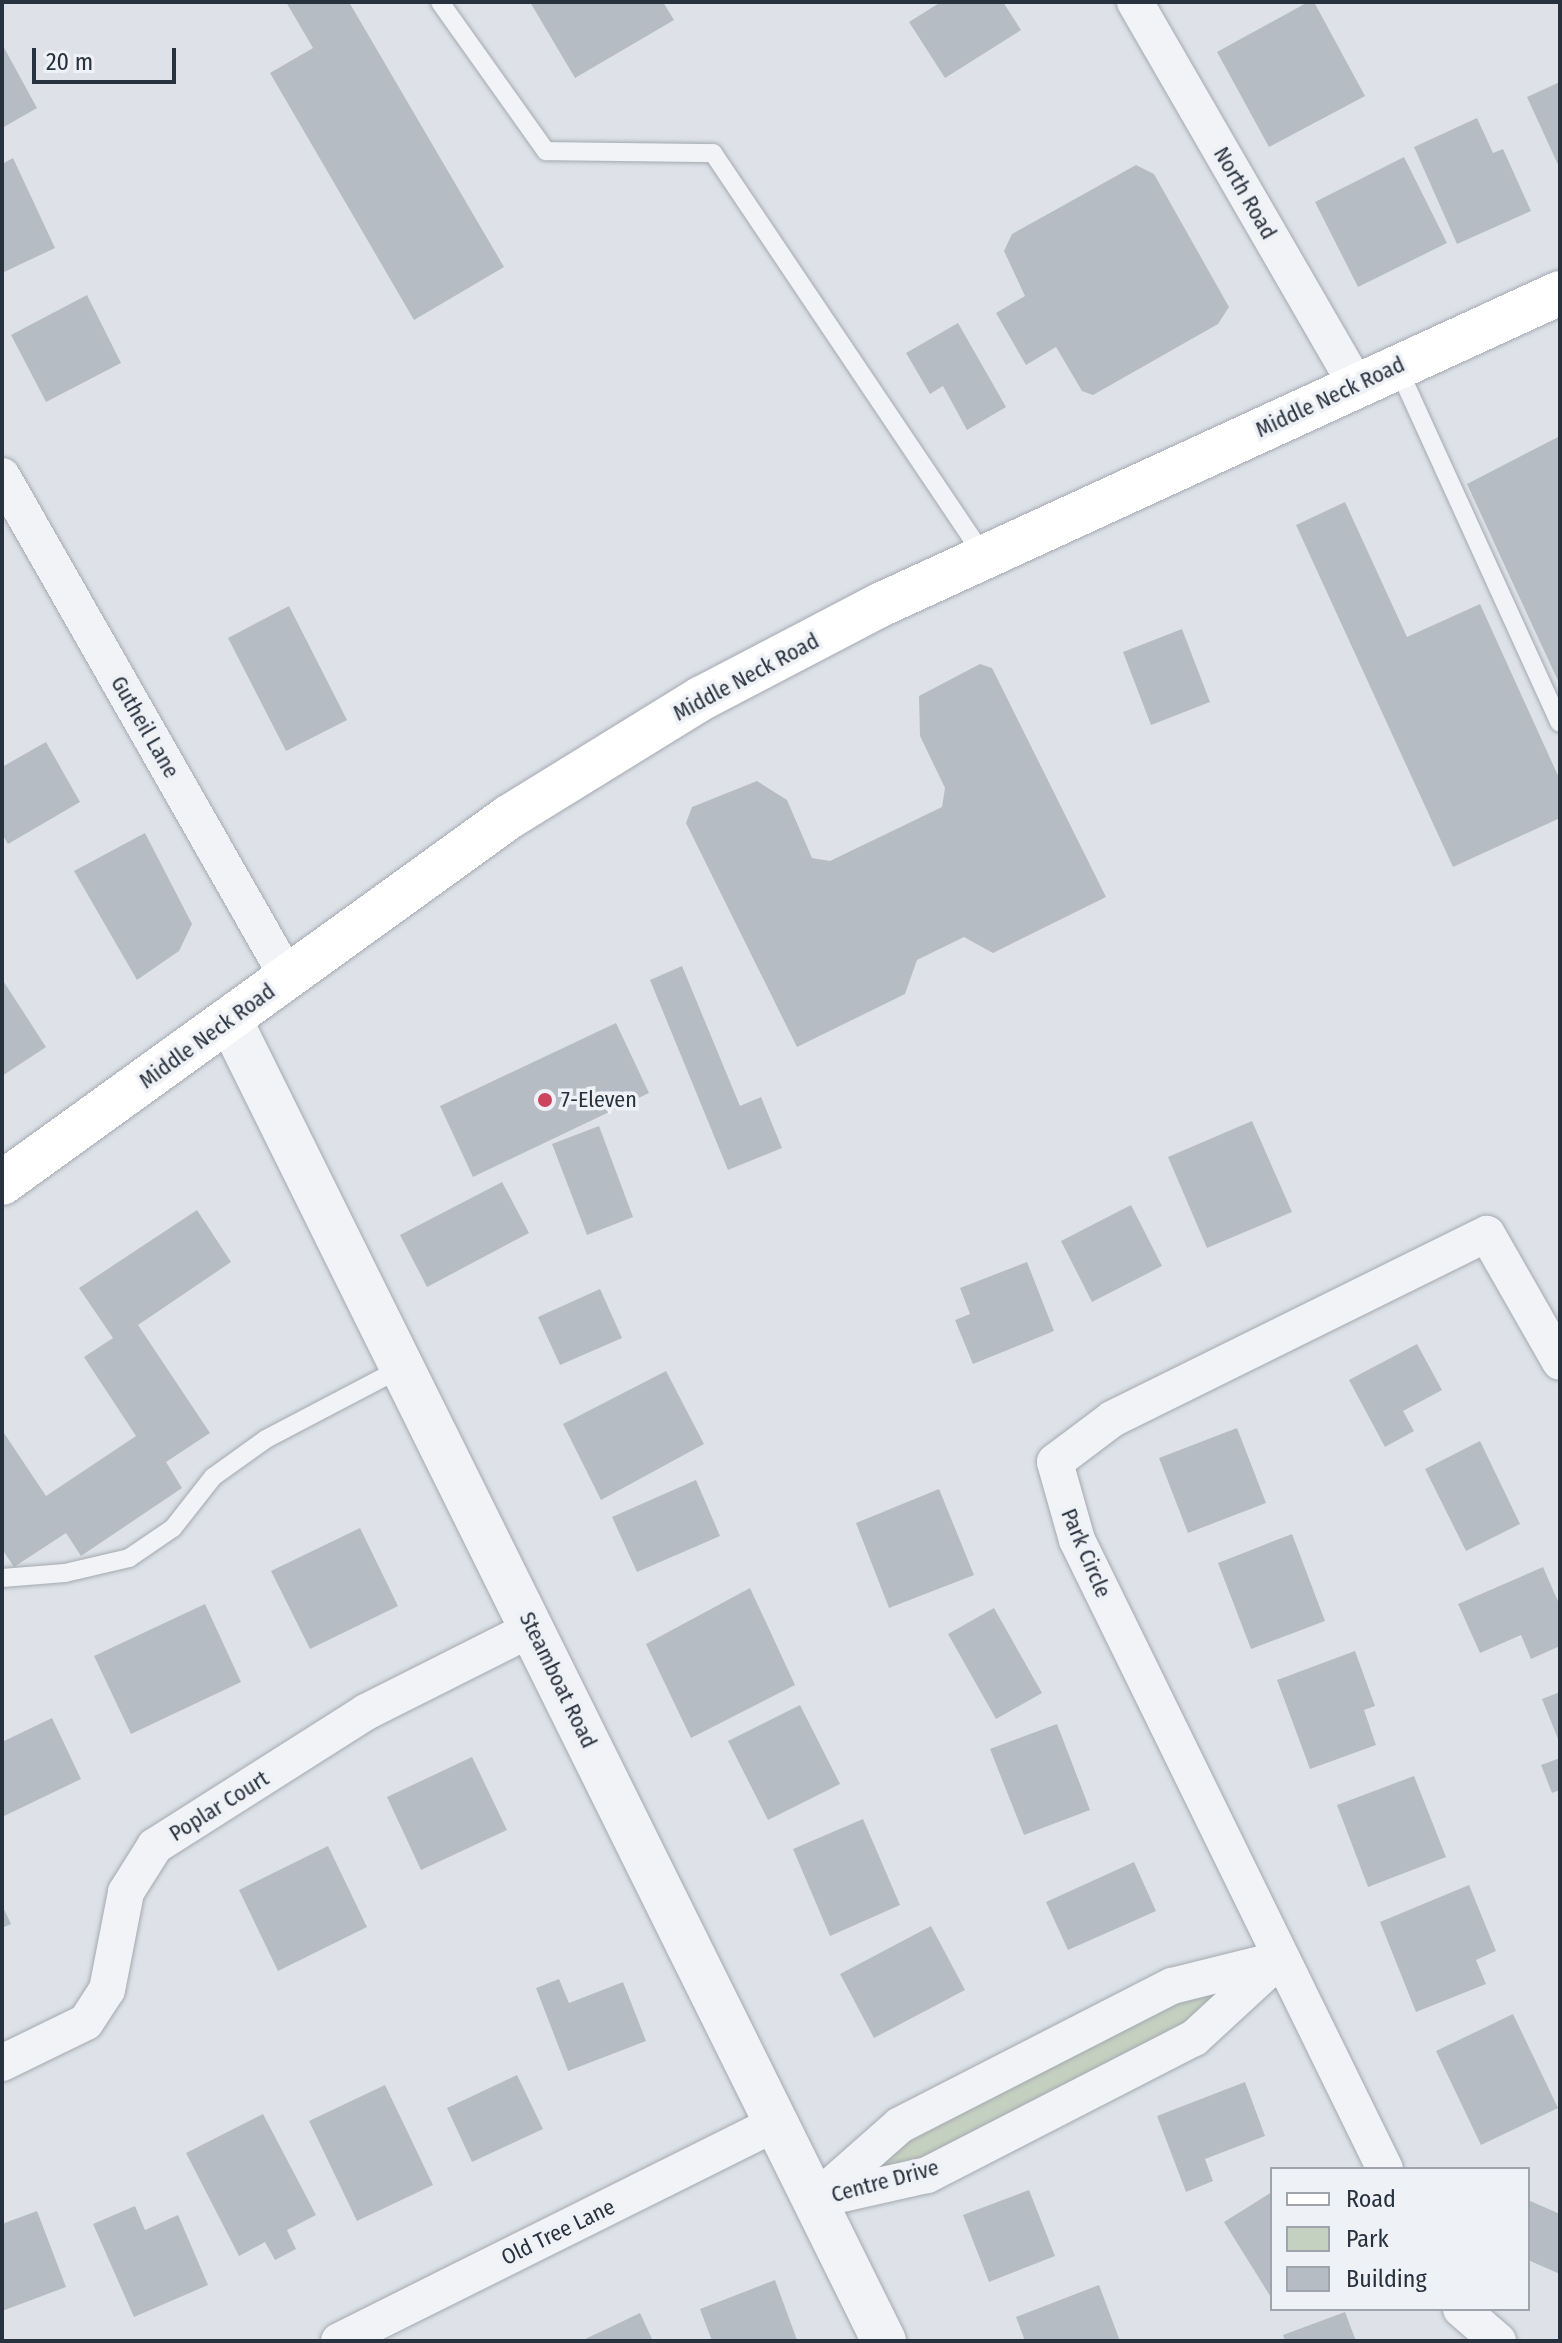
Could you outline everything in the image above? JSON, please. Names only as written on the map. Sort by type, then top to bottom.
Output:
[{"type":"main road","name":"Middle Neck Road","points":[[2,1183],[509,817],[702,698],[984,557],[1560,293]]},
{"type":"street","name":"North Road","points":[[1135,2],[1356,385]]},
{"type":"street","name":"Gutheil Lane","points":[[2,476],[288,978]]},
{"type":"street","name":"Steamboat Road","points":[[230,1020],[884,2341]]},
{"type":"street","name":"Park Circle","points":[[1384,2167],[1077,1540],[1055,1462],[1112,1419],[1487,1234],[1560,1362]]},
{"type":"street","name":"Poplar Court","points":[[2,2063],[86,2022],[107,1990],[126,1892],[155,1846],[366,1712],[533,1628]]},
{"type":"street","name":"Centre Drive","points":[[815,2200],[900,2125],[1172,1986],[1280,1959]]},
{"type":"street","name":"Centre Drive","points":[[815,2200],[927,2175],[1194,2038],[1280,1959]]},
{"type":"street","name":"Old Tree Lane","points":[[339,2341],[777,2123]]},
{"type":"street","points":[[1463,2311],[1498,2341]]},
{"type":"lane","points":[[440,2],[546,151],[713,153],[984,557]]},
{"type":"lane","points":[[1397,366],[1560,723]]},
{"type":"lane","points":[[2,1578],[65,1573],[129,1558],[173,1528],[213,1477],[266,1439],[403,1367]]},
{"type":"green space","points":[[1249,1974],[1186,2030],[919,2163],[850,2181],[904,2135],[1177,1994]]},
{"type":"building","points":[[286,2],[349,2],[504,267],[414,320],[270,73],[313,48]]},
{"type":"building","points":[[530,2],[663,2],[674,20],[575,78]]},
{"type":"building","points":[[941,2],[1003,2],[1021,30],[945,78],[909,22]]},
{"type":"building","points":[[1308,2],[1314,2],[1365,96],[1269,147],[1217,52]]},
{"type":"building","points":[[2,44],[37,108],[2,128]]},
{"type":"building","points":[[1560,82],[1560,169],[1527,97]]},
{"type":"building","points":[[1477,118],[1493,153],[1503,149],[1531,211],[1457,244],[1414,147]]},
{"type":"building","points":[[1404,157],[1447,243],[1358,287],[1315,202]]},
{"type":"building","points":[[13,158],[55,248],[2,273],[2,164]]},
{"type":"building","points":[[1136,165],[1154,174],[1229,307],[1218,324],[1093,395],[1082,391],[1056,347],[1026,365],[996,313],[1025,296],[1004,251],[1012,234]]},
{"type":"building","points":[[87,295],[121,363],[46,402],[11,335]]},
{"type":"building","points":[[958,323],[1006,407],[967,430],[943,386],[930,394],[906,353]]},
{"type":"building","points":[[1558,437],[1560,443],[1560,685],[1467,484]]},
{"type":"building","points":[[1345,502],[1407,637],[1480,604],[1560,780],[1560,818],[1453,867],[1296,525]]},
{"type":"building","points":[[289,606],[347,720],[286,751],[228,638]]},
{"type":"building","points":[[1182,629],[1210,702],[1151,725],[1123,652]]},
{"type":"building","points":[[980,664],[992,668],[1106,897],[993,953],[964,937],[917,960],[905,994],[797,1047],[686,823],[692,807],[757,781],[787,800],[812,858],[830,861],[942,807],[945,788],[920,736],[919,696]]},
{"type":"building","points":[[46,742],[80,802],[8,844],[2,834],[2,767]]},
{"type":"building","points":[[145,833],[192,924],[179,951],[137,980],[74,871]]},
{"type":"building","points":[[682,966],[740,1106],[761,1097],[782,1148],[728,1170],[650,980]]},
{"type":"building","points":[[2,979],[46,1047],[2,1076]]},
{"type":"building","name":"7-Eleven","points":[[616,1023],[649,1093],[473,1177],[440,1106]]},
{"type":"building","points":[[1252,1121],[1292,1212],[1207,1248],[1168,1157]]},
{"type":"building","points":[[599,1126],[633,1217],[587,1235],[552,1144]]},
{"type":"building","points":[[502,1182],[529,1233],[427,1287],[400,1235]]},
{"type":"building","points":[[1131,1205],[1162,1266],[1092,1302],[1061,1241]]},
{"type":"building","points":[[197,1210],[231,1262],[138,1325],[210,1433],[166,1462],[182,1488],[81,1556],[66,1533],[14,1567],[2,1549],[2,1430],[46,1496],[136,1436],[84,1357],[113,1338],[79,1288]]},
{"type":"building","points":[[1027,1262],[1054,1331],[973,1364],[955,1320],[970,1314],[960,1288]]},
{"type":"building","points":[[600,1289],[622,1338],[560,1365],[538,1317]]},
{"type":"building","points":[[1417,1344],[1442,1390],[1403,1411],[1414,1431],[1385,1447],[1349,1380]]},
{"type":"building","points":[[666,1371],[704,1444],[601,1500],[563,1424]]},
{"type":"building","points":[[1237,1428],[1266,1503],[1188,1533],[1159,1458]]},
{"type":"building","points":[[1480,1441],[1520,1524],[1466,1551],[1425,1469]]},
{"type":"building","points":[[696,1480],[720,1536],[637,1572],[612,1517]]},
{"type":"building","points":[[939,1489],[974,1575],[889,1608],[856,1523]]},
{"type":"building","points":[[360,1528],[398,1606],[310,1649],[271,1571]]},
{"type":"building","points":[[1292,1534],[1325,1621],[1251,1649],[1218,1563]]},
{"type":"building","points":[[1543,1567],[1560,1606],[1560,1646],[1531,1659],[1521,1635],[1480,1653],[1458,1604]]},
{"type":"building","points":[[750,1588],[795,1685],[691,1738],[646,1644]]},
{"type":"building","points":[[205,1604],[241,1682],[131,1734],[94,1656]]},
{"type":"building","points":[[994,1608],[1042,1693],[996,1719],[948,1634]]},
{"type":"building","points":[[1355,1651],[1375,1706],[1364,1710],[1376,1745],[1310,1769],[1277,1680]]},
{"type":"building","points":[[1560,1692],[1560,1744],[1542,1699]]},
{"type":"building","points":[[800,1705],[840,1784],[768,1820],[728,1741]]},
{"type":"building","points":[[52,1718],[81,1779],[2,1817],[2,1742]]},
{"type":"building","points":[[1057,1724],[1090,1810],[1024,1835],[990,1749]]},
{"type":"building","points":[[472,1757],[507,1830],[421,1870],[387,1797]]},
{"type":"building","points":[[1560,1758],[1560,1790],[1552,1793],[1541,1765]]},
{"type":"building","points":[[1414,1776],[1446,1857],[1368,1887],[1337,1805]]},
{"type":"building","points":[[863,1819],[900,1905],[830,1936],[793,1849]]},
{"type":"building","points":[[328,1846],[367,1927],[278,1971],[239,1890]]},
{"type":"building","points":[[1134,1862],[1156,1911],[1068,1950],[1046,1902]]},
{"type":"building","points":[[1469,1885],[1496,1951],[1476,1960],[1486,1984],[1416,2012],[1380,1922]]},
{"type":"building","points":[[2,1905],[11,1924],[2,1928]]},
{"type":"building","points":[[931,1926],[965,1990],[874,2038],[840,1974]]},
{"type":"building","points":[[559,1979],[569,2003],[623,1982],[646,2041],[568,2071],[536,1988]]},
{"type":"building","points":[[1513,2014],[1558,2108],[1481,2145],[1436,2051]]},
{"type":"building","points":[[517,2075],[543,2129],[472,2162],[447,2108]]},
{"type":"building","points":[[1245,2082],[1265,2136],[1205,2159],[1213,2181],[1186,2192],[1157,2116]]},
{"type":"building","points":[[385,2085],[433,2185],[357,2221],[309,2121]]},
{"type":"building","points":[[263,2114],[316,2215],[287,2230],[296,2249],[275,2260],[265,2242],[239,2256],[186,2153]]},
{"type":"building","points":[[1029,2190],[1055,2256],[989,2282],[963,2215]]},
{"type":"building","points":[[1270,2193],[1270,2296],[1224,2222]]},
{"type":"building","points":[[1530,2201],[1560,2214],[1560,2274],[1530,2261]]},
{"type":"building","points":[[135,2206],[145,2230],[178,2215],[208,2285],[134,2317],[93,2224]]},
{"type":"building","points":[[37,2211],[66,2287],[2,2311],[2,2224]]},
{"type":"building","points":[[775,2280],[797,2340],[712,2341],[700,2309]]},
{"type":"building","points":[[1099,2285],[1120,2341],[1025,2341],[1016,2317]]},
{"type":"building","points":[[1345,2312],[1356,2341],[1285,2341],[1283,2335]]},
{"type":"building","points":[[640,2313],[653,2341],[581,2341]]},
{"type":"place","name":"7-Eleven","points":[[545,1100]]}]
